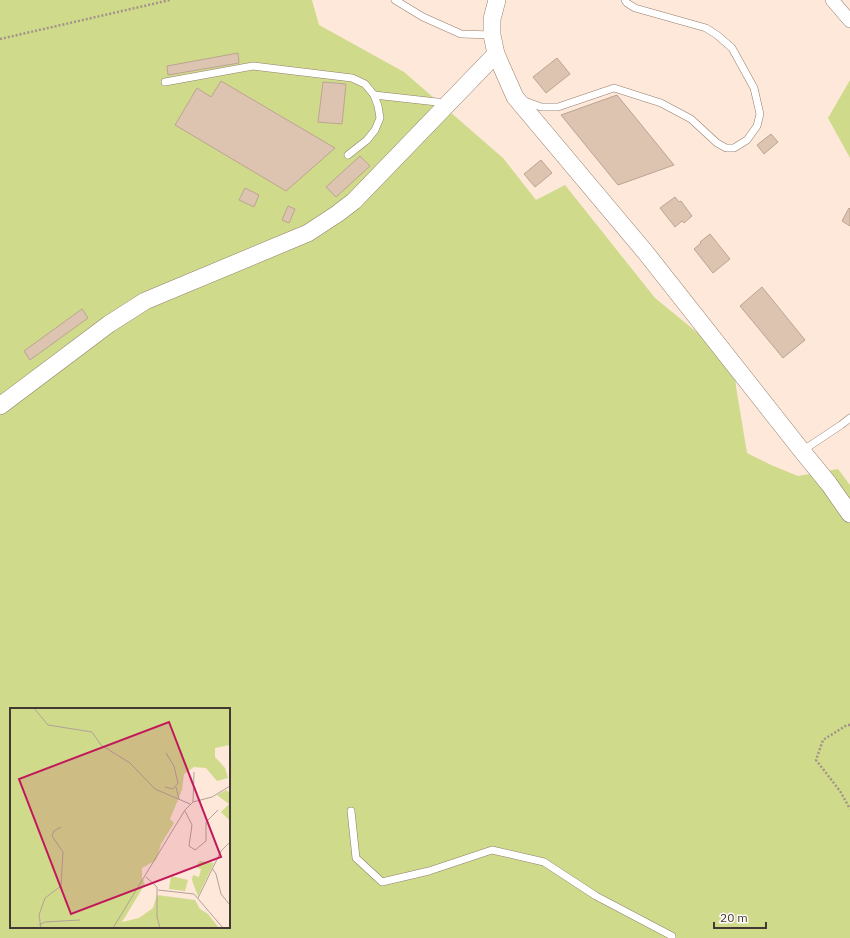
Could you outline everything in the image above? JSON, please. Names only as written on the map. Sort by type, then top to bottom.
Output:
[{"type":"street","points":[[497,0],[492,19],[492,35],[496,54],[515,97],[646,254],[828,484],[850,514]]},
{"type":"street","points":[[832,0],[850,21]]},
{"type":"street","points":[[0,406],[109,324],[145,301],[308,233],[337,214],[354,201],[496,54]]},
{"type":"lane","points":[[395,0],[423,17],[461,34],[492,35]]},
{"type":"lane","points":[[515,97],[542,107],[558,107],[614,88],[661,103],[691,119],[716,144],[726,148],[734,148],[746,140],[757,126],[760,114],[754,88],[732,48],[716,34],[706,28],[635,8],[625,0]]},
{"type":"lane","points":[[165,82],[253,66],[352,78],[365,84],[374,95],[380,118],[375,130],[367,140],[348,155]]},
{"type":"lane","points":[[374,95],[448,103]]},
{"type":"lane","points":[[802,451],[850,418]]},
{"type":"lane","points":[[351,811],[356,858],[382,882],[429,872],[492,850],[544,862],[596,896],[672,936],[672,938]]},
{"type":"path","points":[[0,39],[170,0]]},
{"type":"path","points":[[850,725],[847,725],[823,740],[816,760],[840,790],[850,809]]},
{"type":"green space","points":[[0,0],[312,0],[319,25],[404,72],[503,158],[536,200],[565,185],[655,298],[733,362],[747,453],[798,476],[838,469],[850,485],[850,938],[0,938]]},
{"type":"green space","points":[[850,80],[850,158],[828,118]]},
{"type":"building","points":[[238,53],[239,63],[168,75],[167,66]]},
{"type":"building","points":[[557,58],[570,74],[546,93],[533,77]]},
{"type":"building","points":[[221,81],[335,148],[286,191],[175,125],[197,88],[211,97]]},
{"type":"building","points":[[323,82],[346,84],[342,124],[318,122]]},
{"type":"building","points":[[617,95],[674,165],[618,185],[561,115]]},
{"type":"building","points":[[771,134],[778,142],[764,154],[757,145]]},
{"type":"building","points":[[360,156],[370,166],[336,197],[326,187]]},
{"type":"building","points":[[541,160],[552,173],[535,187],[524,174]]},
{"type":"building","points":[[245,188],[259,195],[254,207],[239,200]]},
{"type":"building","points":[[675,197],[679,202],[681,201],[692,216],[684,223],[682,221],[675,227],[660,208]]},
{"type":"building","points":[[288,206],[295,209],[289,223],[282,220]]},
{"type":"building","points":[[849,208],[850,209],[850,226],[842,221]]},
{"type":"building","points":[[710,234],[730,259],[713,273],[694,249]]},
{"type":"building","points":[[762,287],[805,340],[783,358],[740,306]]},
{"type":"building","points":[[82,309],[88,318],[30,360],[24,351]]}]
